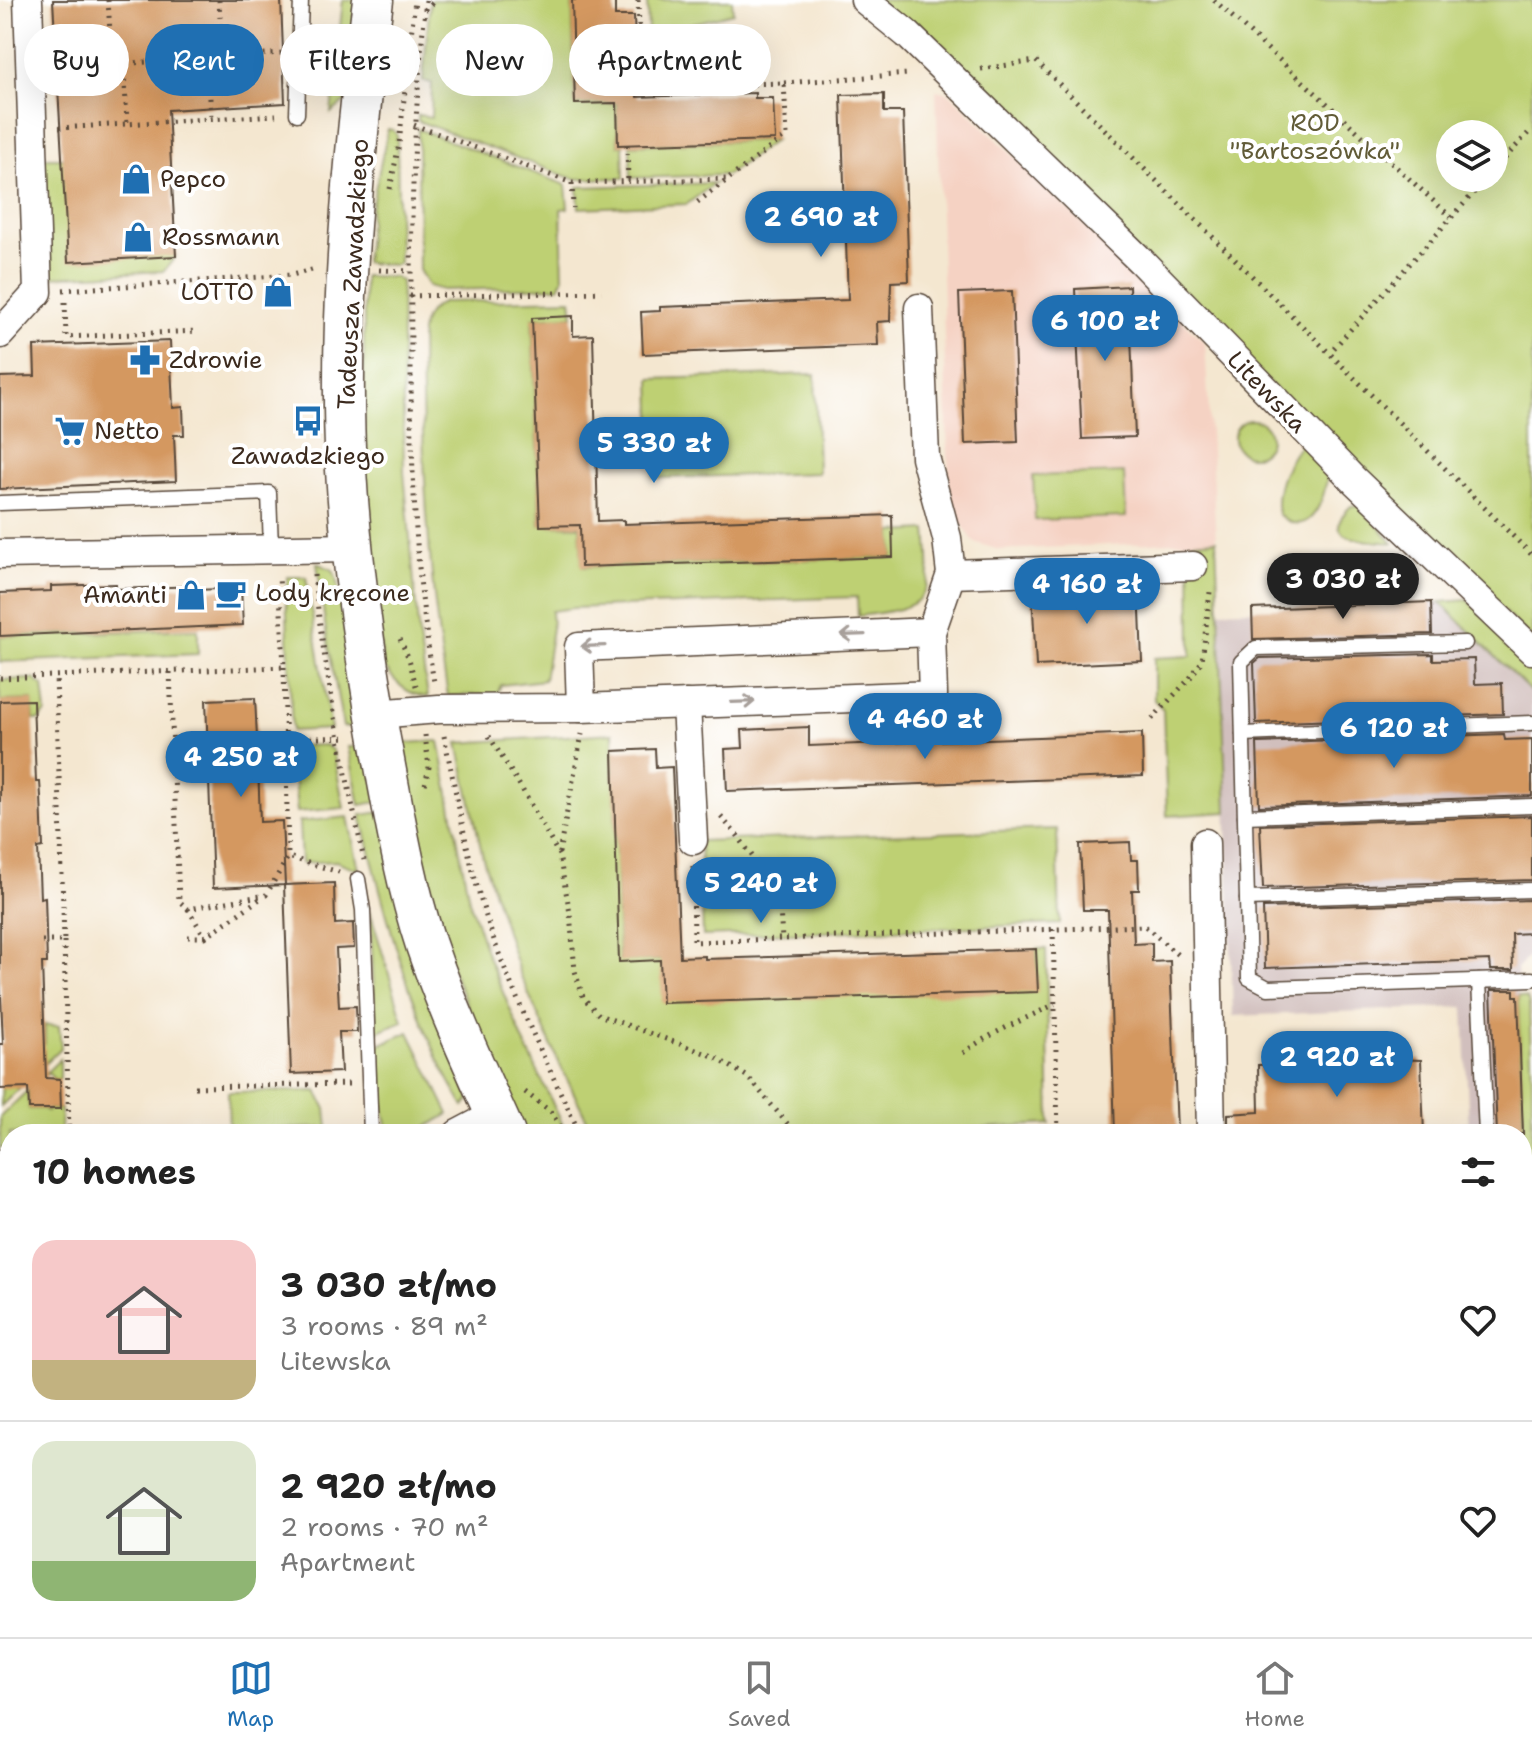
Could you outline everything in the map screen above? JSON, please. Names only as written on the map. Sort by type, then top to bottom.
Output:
[{"type":"street","points":[[28,0],[29,24]]},
{"type":"street","name":"Tadeusza Zawadzkiego","points":[[373,0],[363,90],[346,327],[346,468],[352,548],[375,714],[417,915],[455,1022],[507,1110]]},
{"type":"street","name":"Litewska","points":[[865,0],[907,34],[1141,261],[1355,481],[1532,650]]},
{"type":"street","points":[[0,334],[51,291],[32,96]]},
{"type":"street","points":[[375,714],[430,709],[582,718],[686,704],[933,695],[931,632],[951,574],[947,538],[925,457],[919,308]]},
{"type":"street","points":[[0,554],[275,557],[352,548]]},
{"type":"street","points":[[951,574],[1193,566]]},
{"type":"street","points":[[582,718],[579,647],[931,632]]},
{"type":"street","points":[[686,704],[693,840]]},
{"type":"street","points":[[1205,843],[1211,1124]]},
{"type":"street","points":[[478,1124],[507,1110]]},
{"type":"lane","points":[[300,24],[301,0]]},
{"type":"lane","points":[[297,114],[298,96]]},
{"type":"lane","points":[[0,503],[269,493],[275,557]]},
{"type":"lane","points":[[1465,643],[1256,648],[1241,662],[1249,978],[1268,988],[1532,979]]},
{"type":"lane","points":[[1243,734],[1532,723]]},
{"type":"lane","points":[[1245,816],[1532,806]]},
{"type":"lane","points":[[358,879],[363,910],[371,1124]]},
{"type":"lane","points":[[1247,899],[1532,890]]},
{"type":"lane","points":[[1479,981],[1486,1124]]},
{"type":"path","points":[[108,0],[109,24]]},
{"type":"path","points":[[219,0],[220,24]]},
{"type":"path","points":[[388,197],[399,144],[415,0]]},
{"type":"path","points":[[424,792],[429,762],[430,709],[412,480],[410,271],[414,125],[426,0]]},
{"type":"path","points":[[425,10],[435,0]]},
{"type":"path","points":[[638,0],[641,87],[947,74],[1036,61],[1532,555]]},
{"type":"path","points":[[1214,0],[1451,217]]},
{"type":"path","points":[[695,204],[787,135],[784,83]]},
{"type":"path","points":[[126,96],[127,123]]},
{"type":"path","points":[[210,96],[211,119]]},
{"type":"path","points":[[33,129],[297,114]]},
{"type":"path","points":[[414,125],[572,183],[728,179]]},
{"type":"path","points":[[1508,155],[1532,129]]},
{"type":"path","points":[[627,145],[628,182]]},
{"type":"path","points":[[572,183],[573,208]]},
{"type":"path","points":[[1334,348],[1474,192]]},
{"type":"path","points":[[377,283],[380,256]]},
{"type":"path","points":[[198,331],[66,337],[51,291],[292,275],[325,267]]},
{"type":"path","points":[[365,270],[410,271]]},
{"type":"path","points":[[410,296],[602,292]]},
{"type":"path","points":[[188,937],[205,937],[266,895],[288,857],[284,667],[275,557]]},
{"type":"path","points":[[1152,719],[1202,661],[1210,592]]},
{"type":"path","points":[[394,630],[430,709],[475,881],[528,1022],[575,1124]]},
{"type":"path","points":[[0,678],[284,667]]},
{"type":"path","points":[[170,672],[179,901],[188,909],[205,937]]},
{"type":"path","points":[[56,676],[69,1124]]},
{"type":"path","points":[[559,855],[582,718]]},
{"type":"path","points":[[486,732],[559,855],[570,913],[575,971],[583,997],[599,1015],[713,1056],[748,1077],[788,1124]]},
{"type":"path","points":[[690,784],[738,836],[779,894],[782,939]]},
{"type":"path","points":[[693,840],[694,942],[1145,926],[1180,957],[1180,972]]},
{"type":"path","points":[[288,857],[358,879]]},
{"type":"path","points":[[188,909],[266,895]]},
{"type":"path","points":[[1053,929],[1058,1124]]},
{"type":"path","points":[[42,941],[64,941]]},
{"type":"path","points":[[963,1053],[984,1037],[1022,1022],[1055,1004]]},
{"type":"path","points":[[195,1087],[370,1083]]},
{"type":"path","points":[[507,1110],[530,1097],[551,1112],[559,1124]]},
{"type":"shaded area","points":[[936,90],[949,93],[1205,343],[1216,540],[999,550],[974,542],[955,514],[949,484]]},
{"type":"shaded area","points":[[1440,602],[1532,693],[1532,953],[1517,968],[1523,1124],[1469,1124],[1464,1007],[1233,1016],[1220,611]]},
{"type":"green space","points":[[343,0],[356,0],[354,24],[340,24]]},
{"type":"green space","points":[[572,0],[569,96],[575,96],[575,104],[617,103],[618,145],[623,145],[624,178],[568,177],[418,121],[418,115],[431,117],[432,83],[423,81],[430,2]]},
{"type":"green space","points":[[647,0],[732,0],[733,13],[690,24],[648,24]]},
{"type":"green space","name":"ROD \"Bartoszówka\"","points":[[877,0],[1532,0],[1532,639]]},
{"type":"green space","points":[[333,96],[346,96],[346,101],[331,113]]},
{"type":"green space","points":[[388,129],[397,135],[399,263],[395,265],[365,263],[370,213]]},
{"type":"green space","points":[[418,129],[566,185],[568,208],[561,209],[563,279],[559,287],[443,290],[428,286],[419,270]]},
{"type":"green space","points":[[775,140],[727,175],[631,178],[630,145]]},
{"type":"green space","points":[[43,158],[62,158],[176,256],[164,271],[49,277]]},
{"type":"green space","points":[[715,183],[687,204],[579,208],[578,187]]},
{"type":"green space","points":[[364,276],[394,277],[401,281],[404,472],[419,638],[428,697],[413,694],[402,687],[383,665],[364,508]]},
{"type":"green space","points":[[571,299],[573,316],[532,318],[540,525],[580,526],[582,567],[893,557],[892,532],[927,530],[929,572],[927,586],[921,596],[899,609],[858,616],[857,597],[551,611],[552,628],[544,680],[501,685],[497,694],[448,696],[435,605],[427,514],[422,326],[434,307],[444,302]]},
{"type":"green space","points":[[815,374],[818,473],[654,478],[651,379]]},
{"type":"green space","points":[[1252,420],[1265,425],[1270,438],[1265,451],[1252,456],[1239,451],[1234,438],[1239,425]]},
{"type":"green space","points":[[1301,443],[1328,471],[1315,513],[1299,523],[1290,522],[1278,514],[1277,504],[1282,476]]},
{"type":"green space","points":[[1124,473],[1126,517],[1035,520],[1033,476]]},
{"type":"green space","points":[[1360,505],[1393,543],[1360,540],[1342,533],[1339,526],[1342,518],[1351,506]]},
{"type":"green space","points":[[1216,540],[1227,812],[1167,816],[1163,709],[1154,700],[1154,658],[1191,656],[1190,542]]},
{"type":"green space","points":[[317,563],[333,570],[336,577],[364,727],[343,727]]},
{"type":"green space","points":[[288,577],[306,577],[331,729],[292,731]]},
{"type":"green space","points":[[1468,600],[1532,664],[1532,693],[1440,602]]},
{"type":"green space","points":[[198,629],[198,654],[0,662],[0,636]]},
{"type":"green space","points":[[34,679],[43,686],[46,713],[39,720],[34,720],[32,700],[0,701],[0,680]]},
{"type":"green space","points":[[613,733],[619,961],[660,960],[1037,991],[1036,949],[1046,949],[1050,1124],[589,1124],[519,972],[483,858],[458,743]]},
{"type":"green space","points":[[439,741],[469,900],[486,952],[562,1124],[516,1124],[437,933],[400,756],[405,743]]},
{"type":"green space","points":[[326,745],[333,751],[344,808],[297,812],[292,752],[296,746]]},
{"type":"green space","points":[[348,747],[368,747],[378,802],[360,805]]},
{"type":"green space","points":[[380,812],[470,1100],[464,1107],[445,1073],[414,1002],[390,927],[361,815]]},
{"type":"green space","points":[[348,817],[359,870],[336,861],[301,863],[299,822]]},
{"type":"green space","points":[[1057,829],[1060,924],[703,936],[700,841]]},
{"type":"green space","points":[[370,911],[403,1021],[376,1032]]},
{"type":"green space","points":[[1518,996],[1527,998],[1529,1004],[1532,1082],[1532,1124],[1523,1124]]},
{"type":"green space","points":[[45,1025],[59,1026],[61,1048],[1,1106],[3,1046],[45,1044]]},
{"type":"green space","points":[[409,1032],[449,1114],[432,1124],[387,1124],[377,1077],[376,1046]]},
{"type":"green space","points":[[60,1059],[60,1079],[54,1079],[48,1073],[28,1094],[29,1109],[44,1109],[47,1112],[49,1109],[61,1109],[60,1124],[0,1124],[0,1117]]},
{"type":"green space","points":[[317,1091],[326,1109],[328,1124],[229,1124],[228,1092]]},
{"type":"building","points":[[53,0],[281,0],[280,96],[285,96],[285,103],[168,110],[176,256],[68,262],[58,96],[129,96],[129,24],[54,24]]},
{"type":"building","points":[[572,0],[615,0],[615,16],[634,16],[634,24],[573,24]]},
{"type":"building","points":[[884,94],[884,112],[903,112],[909,281],[891,282],[890,321],[877,322],[878,345],[643,354],[641,312],[660,311],[660,307],[848,300],[841,95]]},
{"type":"building","points":[[575,96],[773,98],[775,140],[618,145],[617,103],[575,104]]},
{"type":"building","points":[[1129,286],[1135,437],[1082,439],[1075,289]]},
{"type":"building","points":[[1012,291],[1018,442],[965,444],[959,293]]},
{"type":"building","points":[[573,316],[573,336],[593,335],[598,521],[624,520],[624,524],[892,515],[893,557],[581,567],[580,525],[540,526],[532,318]]},
{"type":"building","points":[[170,341],[173,408],[183,407],[184,435],[174,435],[176,481],[0,489],[0,377],[35,376],[34,346]]},
{"type":"building","points":[[116,584],[116,589],[241,588],[243,625],[0,636],[0,593],[51,591],[51,586]]},
{"type":"building","points":[[1139,586],[1142,661],[1036,666],[1032,591]]},
{"type":"building","points":[[1431,602],[1432,634],[1253,639],[1252,609]]},
{"type":"building","points":[[1433,654],[1433,660],[1474,659],[1475,684],[1502,683],[1503,714],[1256,723],[1254,663],[1260,658]]},
{"type":"building","points":[[255,698],[257,738],[279,736],[280,761],[258,763],[260,822],[282,821],[285,885],[213,888],[206,700]]},
{"type":"building","points":[[33,700],[36,782],[40,782],[43,847],[38,848],[40,898],[45,897],[47,963],[42,963],[46,1078],[60,1079],[61,1109],[29,1109],[28,1088],[0,1089],[0,1044],[3,1044],[0,701]]},
{"type":"building","points":[[809,727],[809,746],[1142,733],[1143,776],[727,791],[725,749],[743,748],[742,730]]},
{"type":"building","points":[[1504,734],[1505,740],[1532,739],[1532,796],[1259,806],[1257,743]]},
{"type":"building","points":[[655,749],[656,768],[672,767],[680,957],[705,956],[705,959],[1036,949],[1038,992],[662,1003],[660,960],[619,962],[613,751]]},
{"type":"building","points":[[1532,816],[1532,880],[1263,888],[1260,825]]},
{"type":"building","points":[[1130,842],[1131,860],[1138,860],[1139,890],[1132,890],[1134,944],[1152,943],[1152,962],[1170,961],[1177,1124],[1115,1124],[1108,910],[1083,910],[1080,844]]},
{"type":"building","points":[[334,883],[335,924],[353,923],[354,948],[336,949],[339,1007],[356,1006],[357,1032],[339,1032],[341,1072],[291,1074],[284,885]]},
{"type":"building","points":[[1532,900],[1532,933],[1512,934],[1513,970],[1491,970],[1490,960],[1265,968],[1263,908]]},
{"type":"building","points":[[1491,990],[1514,990],[1514,996],[1518,996],[1523,1124],[1497,1124]]},
{"type":"building","points":[[1421,1060],[1424,1124],[1228,1124],[1228,1114],[1259,1112],[1258,1065]]},
{"type":"place","name":"Pepco","points":[[136,179]]},
{"type":"place","name":"Rossmann","points":[[138,237]]},
{"type":"place","name":"LOTTO","points":[[278,292]]},
{"type":"place","name":"Zdrowie","points":[[145,360]]},
{"type":"place","name":"Zawadzkiego","points":[[308,421]]},
{"type":"place","name":"Netto","points":[[70,431]]},
{"type":"place","name":"Lody kręcone","points":[[231,593]]},
{"type":"place","name":"Amanti","points":[[191,595]]}]
